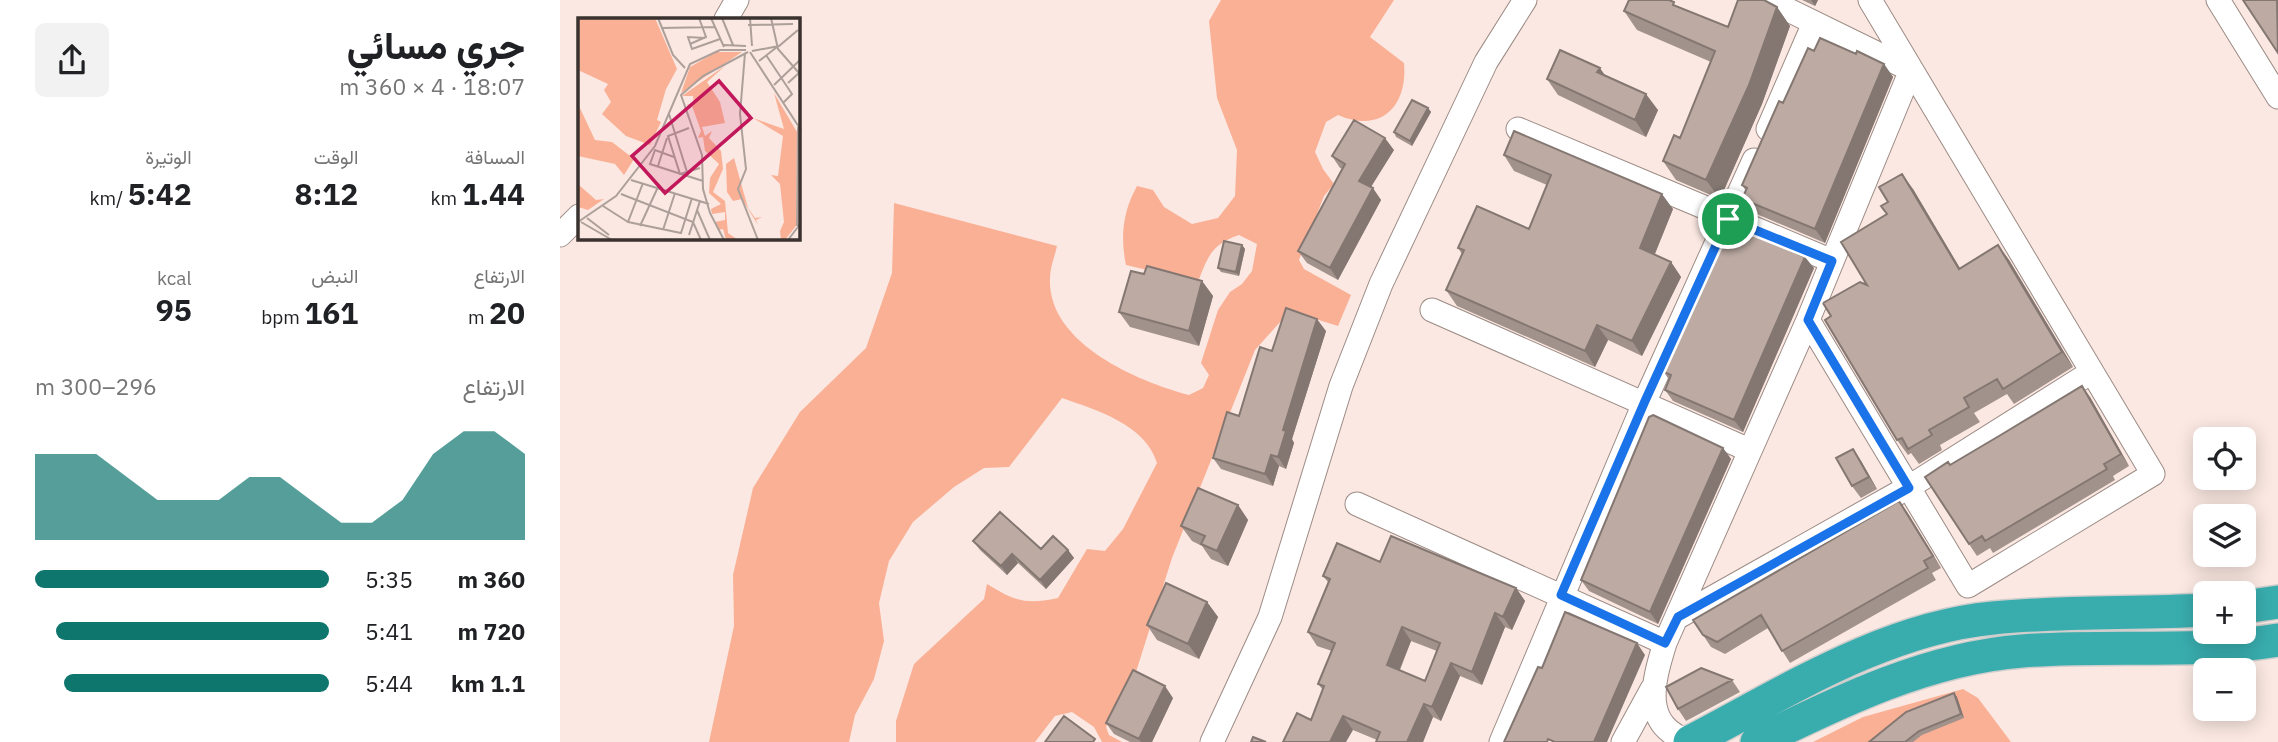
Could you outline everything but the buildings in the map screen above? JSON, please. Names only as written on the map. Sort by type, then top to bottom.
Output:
[{"type":"highway","points":[[2256,605],[2278,602]]},
{"type":"highway","points":[[1691,742],[1873,650],[1931,631],[1992,618],[2193,610]]},
{"type":"highway","points":[[1756,742],[1858,694],[1974,658],[2021,651],[2278,640]]},
{"type":"street","points":[[727,18],[737,0]]},
{"type":"street","points":[[1212,742],[1270,617],[1341,386],[1381,284],[1486,62],[1525,0]]},
{"type":"street","points":[[1768,0],[1912,70]]},
{"type":"street","points":[[1808,320],[1968,586],[2153,474],[2090,373],[1870,0]]},
{"type":"street","points":[[2218,0],[2278,97]]},
{"type":"street","points":[[1501,742],[1645,401],[1814,23]]},
{"type":"street","points":[[1623,742],[1652,689],[1665,643],[1808,320],[1912,70]]},
{"type":"street","points":[[1518,129],[1832,261]]},
{"type":"street","points":[[560,235],[578,217]]},
{"type":"street","points":[[1432,310],[1645,401],[1749,450]]},
{"type":"street","points":[[1678,617],[1909,488],[2090,373]]},
{"type":"street","points":[[1356,504],[1665,643]]},
{"type":"street","points":[[1652,689],[1665,729],[1691,742]]},
{"type":"shaded area","points":[[1221,0],[1394,0],[1370,37],[1404,63],[1404,78],[1396,103],[1389,112],[1379,118],[1353,120],[1338,115],[1326,122],[1315,152],[1334,184],[1324,196],[1299,260],[1304,269],[1351,295],[1338,326],[1290,311],[1255,350],[1172,558],[1135,675],[1106,727],[1109,735],[1122,742],[1102,742],[1094,727],[1072,712],[1055,716],[1035,742],[896,742],[896,721],[914,664],[984,599],[987,584],[1021,600],[1058,598],[1087,549],[1105,551],[1123,529],[1157,463],[1151,450],[1131,428],[1118,420],[1062,398],[1009,467],[984,468],[954,487],[913,522],[889,561],[879,603],[884,641],[874,679],[855,715],[849,742],[709,742],[734,626],[733,575],[753,488],[800,412],[866,348],[892,273],[894,203],[1057,246],[1050,274],[1053,301],[1063,322],[1079,340],[1121,369],[1168,389],[1189,395],[1203,388],[1209,375],[1201,363],[1218,310],[1230,292],[1242,284],[1252,271],[1257,244],[1239,235],[1223,242],[1208,258],[1198,282],[1126,265],[1123,234],[1126,215],[1137,186],[1153,190],[1164,207],[1192,224],[1218,218],[1235,196],[1237,150],[1217,98],[1209,21]]},
{"type":"shaded area","points":[[1963,689],[1978,698],[2011,742],[1813,742],[1863,717]]},
{"type":"route","points":[[1728,219],[1832,261],[1808,320],[1909,488],[1678,617],[1665,643],[1561,595],[1728,219]]}]
